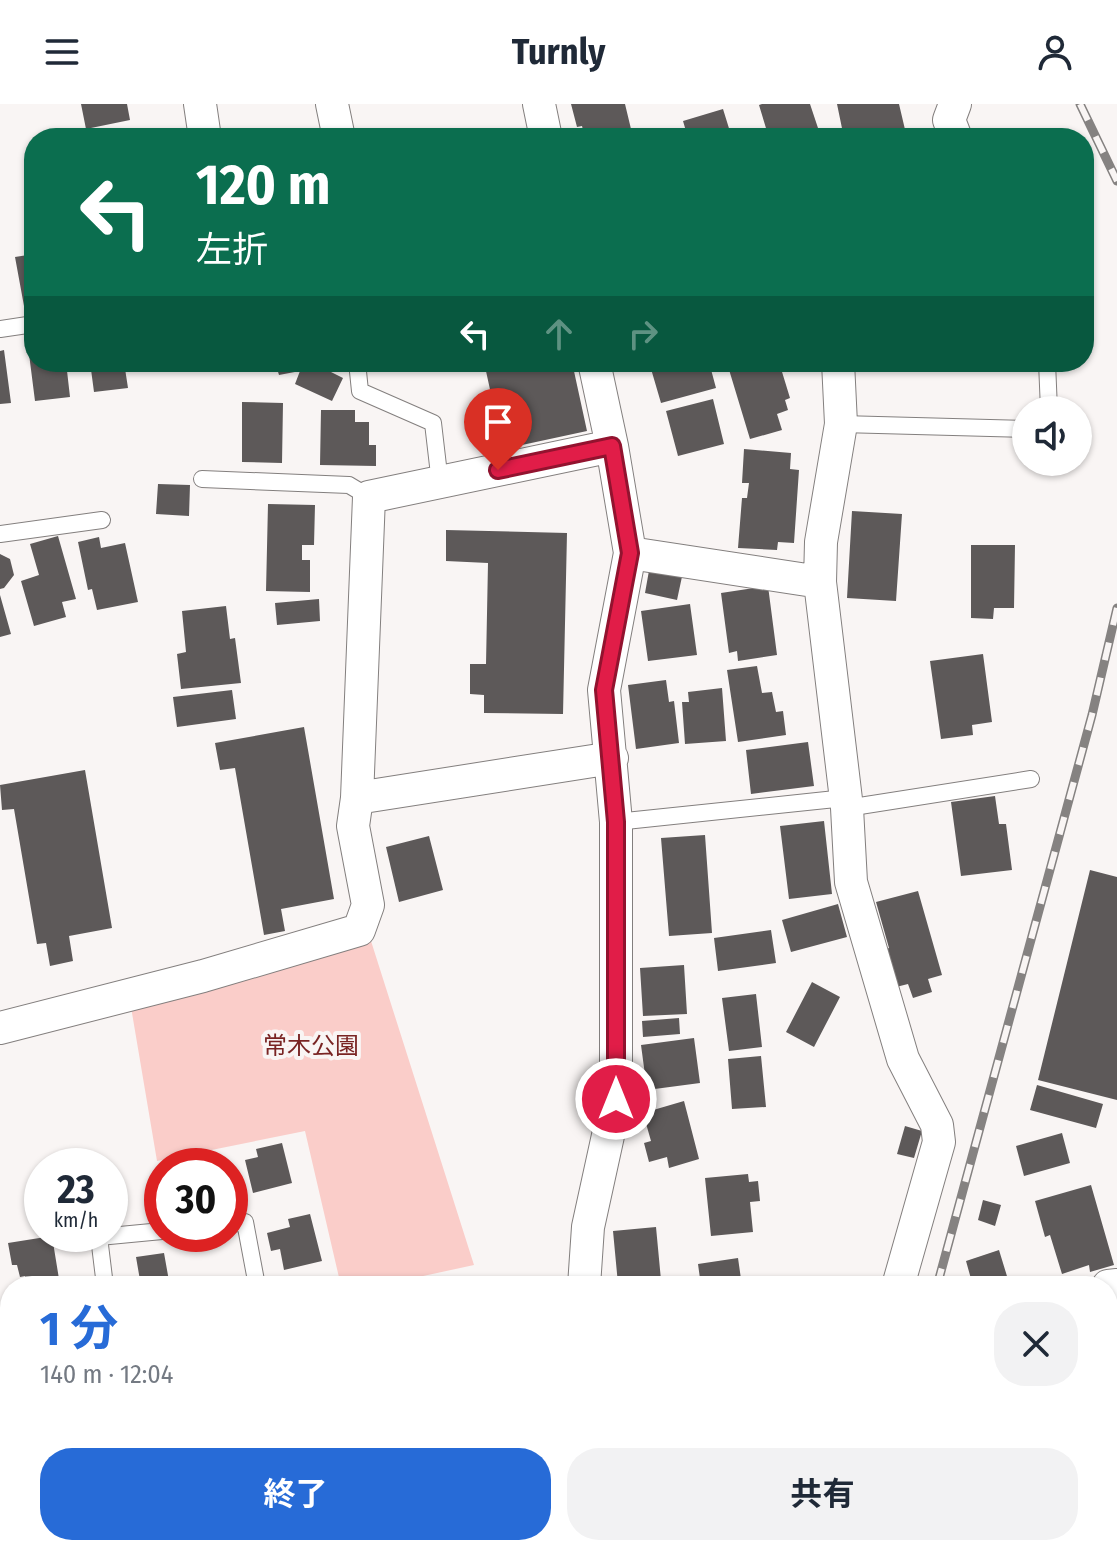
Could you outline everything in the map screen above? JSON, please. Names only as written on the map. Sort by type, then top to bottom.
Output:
[{"type":"street","points":[[200,104],[204,128]]},
{"type":"street","points":[[332,104],[337,128]]},
{"type":"street","points":[[539,104],[544,128]]},
{"type":"street","points":[[952,128],[949,120],[955,104]]},
{"type":"street","points":[[585,1276],[588,1227],[616,1099],[616,822],[604,690],[630,553],[596,372]]},
{"type":"street","points":[[838,372],[841,424],[821,542],[820,582],[846,803],[851,882],[903,1059],[937,1125],[939,1142],[901,1276]]},
{"type":"street","points":[[0,1028],[203,976],[359,930],[368,905],[353,826],[357,798],[369,497],[612,446]]},
{"type":"street","points":[[630,553],[820,582]]},
{"type":"street","points":[[357,798],[612,758]]},
{"type":"lane","points":[[0,329],[24,325]]},
{"type":"lane","points":[[358,372],[360,391],[433,423],[440,483]]},
{"type":"lane","points":[[1047,372],[1048,396]]},
{"type":"lane","points":[[841,424],[1012,429]]},
{"type":"lane","points":[[202,479],[349,485],[369,497]]},
{"type":"lane","points":[[0,534],[102,520]]},
{"type":"lane","points":[[616,822],[846,803],[1031,779]]},
{"type":"lane","points":[[104,1276],[99,1237],[144,1233]]},
{"type":"lane","points":[[248,1238],[255,1276]]},
{"type":"green space","name":"常木公園","points":[[371,941],[474,1265],[423,1276],[339,1276],[305,1131],[221,1148],[155,1148],[131,1007]]},
{"type":"building","points":[[81,104],[127,104],[130,120],[86,128]]},
{"type":"building","points":[[571,104],[625,104],[631,128],[582,126],[577,127]]},
{"type":"building","points":[[810,104],[818,128],[766,128],[759,105]]},
{"type":"building","points":[[837,104],[899,104],[905,128],[842,128]]},
{"type":"building","points":[[723,109],[729,128],[685,128],[683,121]]},
{"type":"building","points":[[24,256],[24,306],[15,257]]},
{"type":"building","points":[[4,350],[11,403],[0,404],[0,351]]},
{"type":"building","points":[[31,372],[67,372],[70,397],[35,401]]},
{"type":"building","points":[[91,372],[126,372],[128,388],[94,392]]},
{"type":"building","points":[[300,372],[331,372],[343,378],[332,401],[295,384]]},
{"type":"building","points":[[486,372],[574,372],[587,431],[503,449]]},
{"type":"building","points":[[652,372],[712,372],[716,388],[661,403]]},
{"type":"building","points":[[730,372],[782,372],[790,398],[785,400],[788,410],[777,414],[782,430],[750,439]]},
{"type":"building","points":[[713,399],[724,444],[678,456],[666,411]]},
{"type":"building","points":[[242,402],[283,403],[282,463],[242,462]]},
{"type":"building","points":[[321,410],[355,410],[355,422],[369,422],[369,445],[376,445],[376,466],[320,465]]},
{"type":"building","points":[[744,449],[791,453],[790,469],[799,470],[794,543],[778,542],[777,550],[738,548],[742,498],[747,498],[749,483],[742,483]]},
{"type":"building","points":[[158,484],[190,485],[189,516],[156,514]]},
{"type":"building","points":[[268,504],[315,505],[314,545],[302,545],[302,560],[310,560],[310,592],[266,591]]},
{"type":"building","points":[[852,511],[902,514],[896,601],[847,598]]},
{"type":"building","points":[[446,530],[567,533],[563,714],[484,713],[484,695],[470,694],[470,664],[486,664],[488,563],[446,561]]},
{"type":"building","points":[[58,536],[76,599],[62,602],[66,617],[34,626],[21,581],[39,575],[30,544]]},
{"type":"building","points":[[99,537],[101,548],[125,543],[138,602],[97,610],[92,589],[88,590],[78,542]]},
{"type":"building","points":[[971,545],[1015,545],[1014,608],[994,608],[993,619],[971,618]]},
{"type":"building","points":[[0,554],[10,559],[14,575],[0,589]]},
{"type":"building","points":[[650,565],[683,572],[677,600],[645,593]]},
{"type":"building","points":[[768,586],[777,655],[738,661],[737,651],[729,653],[721,593]]},
{"type":"building","points":[[0,595],[11,634],[0,637]]},
{"type":"building","points":[[319,599],[320,621],[277,625],[275,603]]},
{"type":"building","points":[[690,604],[697,655],[648,661],[641,611]]},
{"type":"building","points":[[226,606],[230,639],[235,638],[241,683],[181,689],[177,654],[186,652],[182,611]]},
{"type":"building","points":[[983,654],[992,722],[972,725],[973,735],[941,739],[930,661]]},
{"type":"building","points":[[757,666],[762,693],[772,692],[776,712],[783,711],[786,735],[738,742],[727,670]]},
{"type":"building","points":[[666,680],[669,702],[674,701],[679,743],[636,749],[628,685]]},
{"type":"building","points":[[722,688],[726,741],[685,744],[682,702],[689,702],[688,692]]},
{"type":"building","points":[[232,690],[236,719],[177,727],[173,697]]},
{"type":"building","points":[[304,727],[334,899],[281,909],[285,931],[264,935],[235,768],[220,770],[215,743]]},
{"type":"building","points":[[808,742],[814,786],[751,794],[746,750]]},
{"type":"building","points":[[85,770],[112,928],[69,936],[73,961],[50,966],[46,943],[37,944],[14,809],[2,810],[0,785]]},
{"type":"building","points":[[995,796],[999,824],[1006,824],[1012,870],[961,876],[951,802]]},
{"type":"building","points":[[824,821],[832,894],[789,899],[780,826]]},
{"type":"building","points":[[705,835],[712,933],[669,936],[661,838]]},
{"type":"building","points":[[429,836],[443,890],[399,902],[386,847]]},
{"type":"building","points":[[1090,870],[1117,877],[1117,1100],[1038,1080]]},
{"type":"building","points":[[918,891],[942,975],[928,979],[932,992],[913,998],[908,984],[892,988],[882,951],[889,948],[876,902]]},
{"type":"building","points":[[838,904],[847,937],[791,952],[782,920]]},
{"type":"building","points":[[771,930],[776,963],[718,971],[714,938]]},
{"type":"building","points":[[684,965],[687,1014],[643,1016],[640,968]]},
{"type":"building","points":[[812,982],[840,997],[814,1047],[786,1032]]},
{"type":"building","points":[[756,994],[762,1047],[729,1051],[722,998]]},
{"type":"building","points":[[679,1018],[680,1034],[643,1037],[642,1021]]},
{"type":"building","points":[[694,1038],[700,1083],[647,1090],[641,1045]]},
{"type":"building","points":[[761,1056],[766,1107],[732,1109],[728,1059]]},
{"type":"building","points":[[1037,1085],[1103,1104],[1096,1128],[1030,1110]]},
{"type":"building","points":[[684,1101],[699,1159],[669,1168],[667,1157],[649,1162],[644,1143],[651,1141],[643,1113]]},
{"type":"building","points":[[905,1126],[922,1131],[914,1158],[897,1154]]},
{"type":"building","points":[[1062,1133],[1070,1163],[1024,1176],[1016,1146]]},
{"type":"building","points":[[282,1143],[292,1183],[253,1193],[248,1159],[258,1157],[256,1149]]},
{"type":"building","points":[[748,1174],[749,1182],[758,1181],[760,1201],[750,1202],[753,1232],[711,1236],[705,1178]]},
{"type":"building","points":[[1091,1185],[1114,1265],[1090,1272],[1089,1265],[1062,1274],[1050,1235],[1045,1237],[1035,1201]]},
{"type":"building","points":[[983,1200],[1001,1205],[995,1226],[978,1220]]},
{"type":"building","points":[[310,1214],[322,1261],[284,1270],[280,1249],[271,1251],[267,1233],[290,1227],[288,1219]]},
{"type":"building","points":[[656,1227],[661,1276],[617,1276],[613,1231]]},
{"type":"building","points":[[24,1240],[24,1252],[55,1252],[59,1276],[20,1276],[17,1265],[12,1265],[8,1243]]},
{"type":"building","points":[[999,1250],[1007,1276],[970,1276],[966,1261]]},
{"type":"building","points":[[164,1253],[168,1276],[139,1276],[136,1257]]},
{"type":"building","points":[[738,1258],[741,1276],[700,1276],[698,1264]]},
{"type":"railway","points":[[1080,104],[1092,128]]},
{"type":"railway","points":[[1094,133],[1117,181]]},
{"type":"railway","points":[[940,1276],[1092,715],[1117,608]]},
{"type":"route","points":[[498,470],[612,446],[630,553],[604,690],[616,822],[616,1099]]}]
